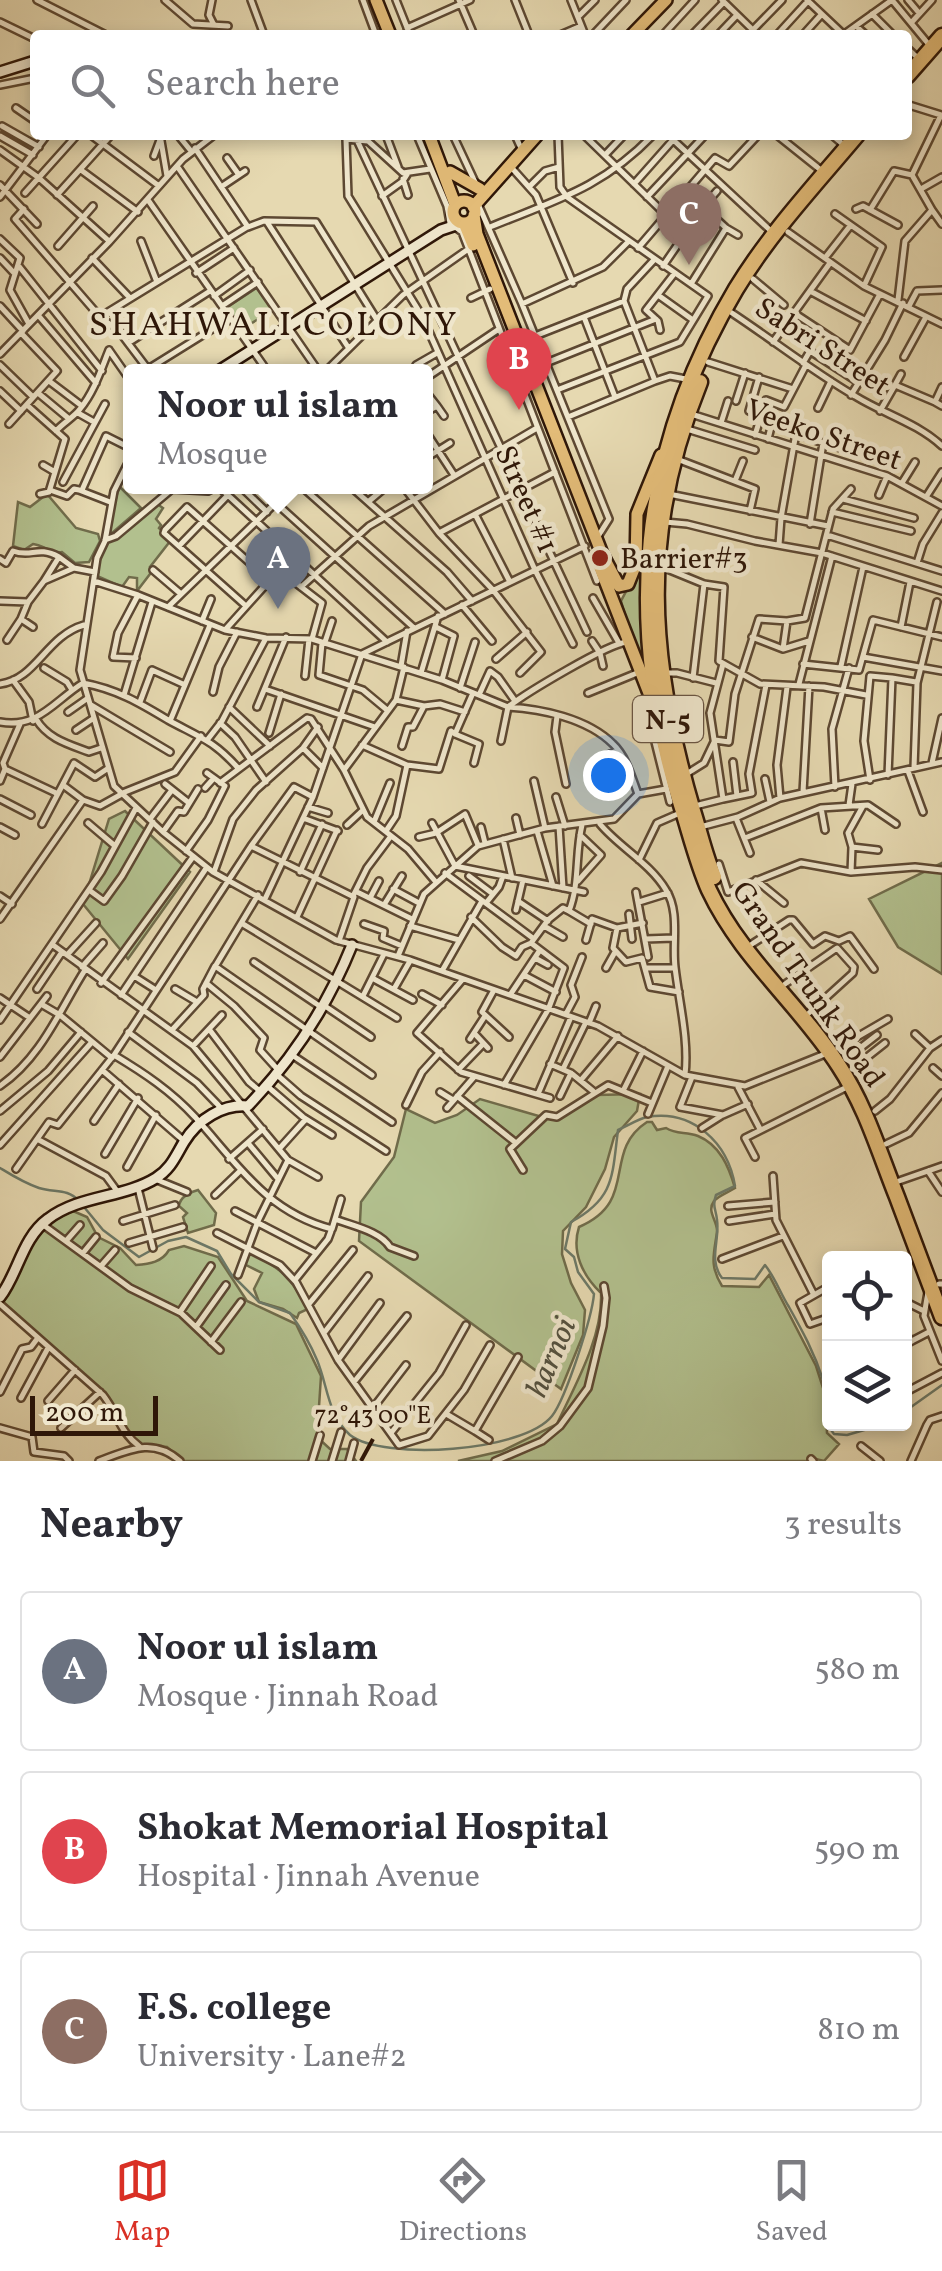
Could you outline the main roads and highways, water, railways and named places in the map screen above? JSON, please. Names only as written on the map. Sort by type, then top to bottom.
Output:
[{"type":"highway","points":[[912,72],[939,44]]},
{"type":"highway","points":[[912,74],[939,44]]},
{"type":"highway","name":"Grand Trunk Road","points":[[864,140],[781,233],[732,313],[668,442],[654,502],[647,559],[647,639],[656,710],[676,800],[704,878],[729,926],[766,976],[842,1061],[938,1286]]},
{"type":"highway","name":"Grand Trunk Road","points":[[676,800],[682,776],[660,673],[657,566],[666,494],[690,380],[735,291],[852,141]]},
{"type":"highway","name":"Grand Trunk Road","points":[[676,800],[698,828],[719,889],[752,944],[809,1012],[875,1111],[938,1286],[942,1317]]},
{"type":"main road","points":[[379,0],[398,30]]},
{"type":"main road","points":[[635,30],[659,3]]},
{"type":"main road","points":[[634,30],[659,3]]},
{"type":"main road","points":[[434,140],[464,209],[486,290],[518,369],[597,540],[599,556],[616,583],[623,586],[628,584],[636,564],[638,508],[668,442]]},
{"type":"main road","points":[[434,140],[477,234],[599,556],[624,643],[656,710]]},
{"type":"main road","points":[[464,209],[530,140]]},
{"type":"main road","points":[[464,209],[518,141]]},
{"type":"main road","points":[[450,172],[464,209]]},
{"type":"waterway","name":"harnoi","points":[[84,1207],[103,1230],[139,1257],[168,1241],[186,1237],[217,1251],[231,1274],[259,1302],[290,1313],[314,1354],[337,1418],[350,1435],[392,1448],[484,1445],[536,1428],[552,1416],[564,1393],[584,1338],[594,1294],[578,1272],[574,1257],[565,1249],[571,1222],[596,1204],[609,1184],[618,1130],[647,1117],[679,1118],[706,1132],[731,1170],[735,1186],[716,1195],[714,1202],[718,1271],[722,1278],[755,1279],[765,1265],[804,1334],[822,1380]]},
{"type":"waterway","name":"harnoi","points":[[0,1168],[28,1184],[65,1192],[79,1201]]},
{"type":"waterway","name":"harnoi","points":[[912,1406],[942,1385]]},
{"type":"waterway","name":"harnoi","points":[[832,1431],[847,1435],[861,1431]]},
{"type":"place","name":"F.S. college","points":[[689,265]]},
{"type":"place","name":"Shokat Memorial Hospital","points":[[519,410]]},
{"type":"place","name":"Barrier#3","points":[[600,558]]},
{"type":"place","name":"Noor ul islam","points":[[278,609]]},
{"type":"district","name":"SHAHWALI COLONY","points":[[274,323]]}]
